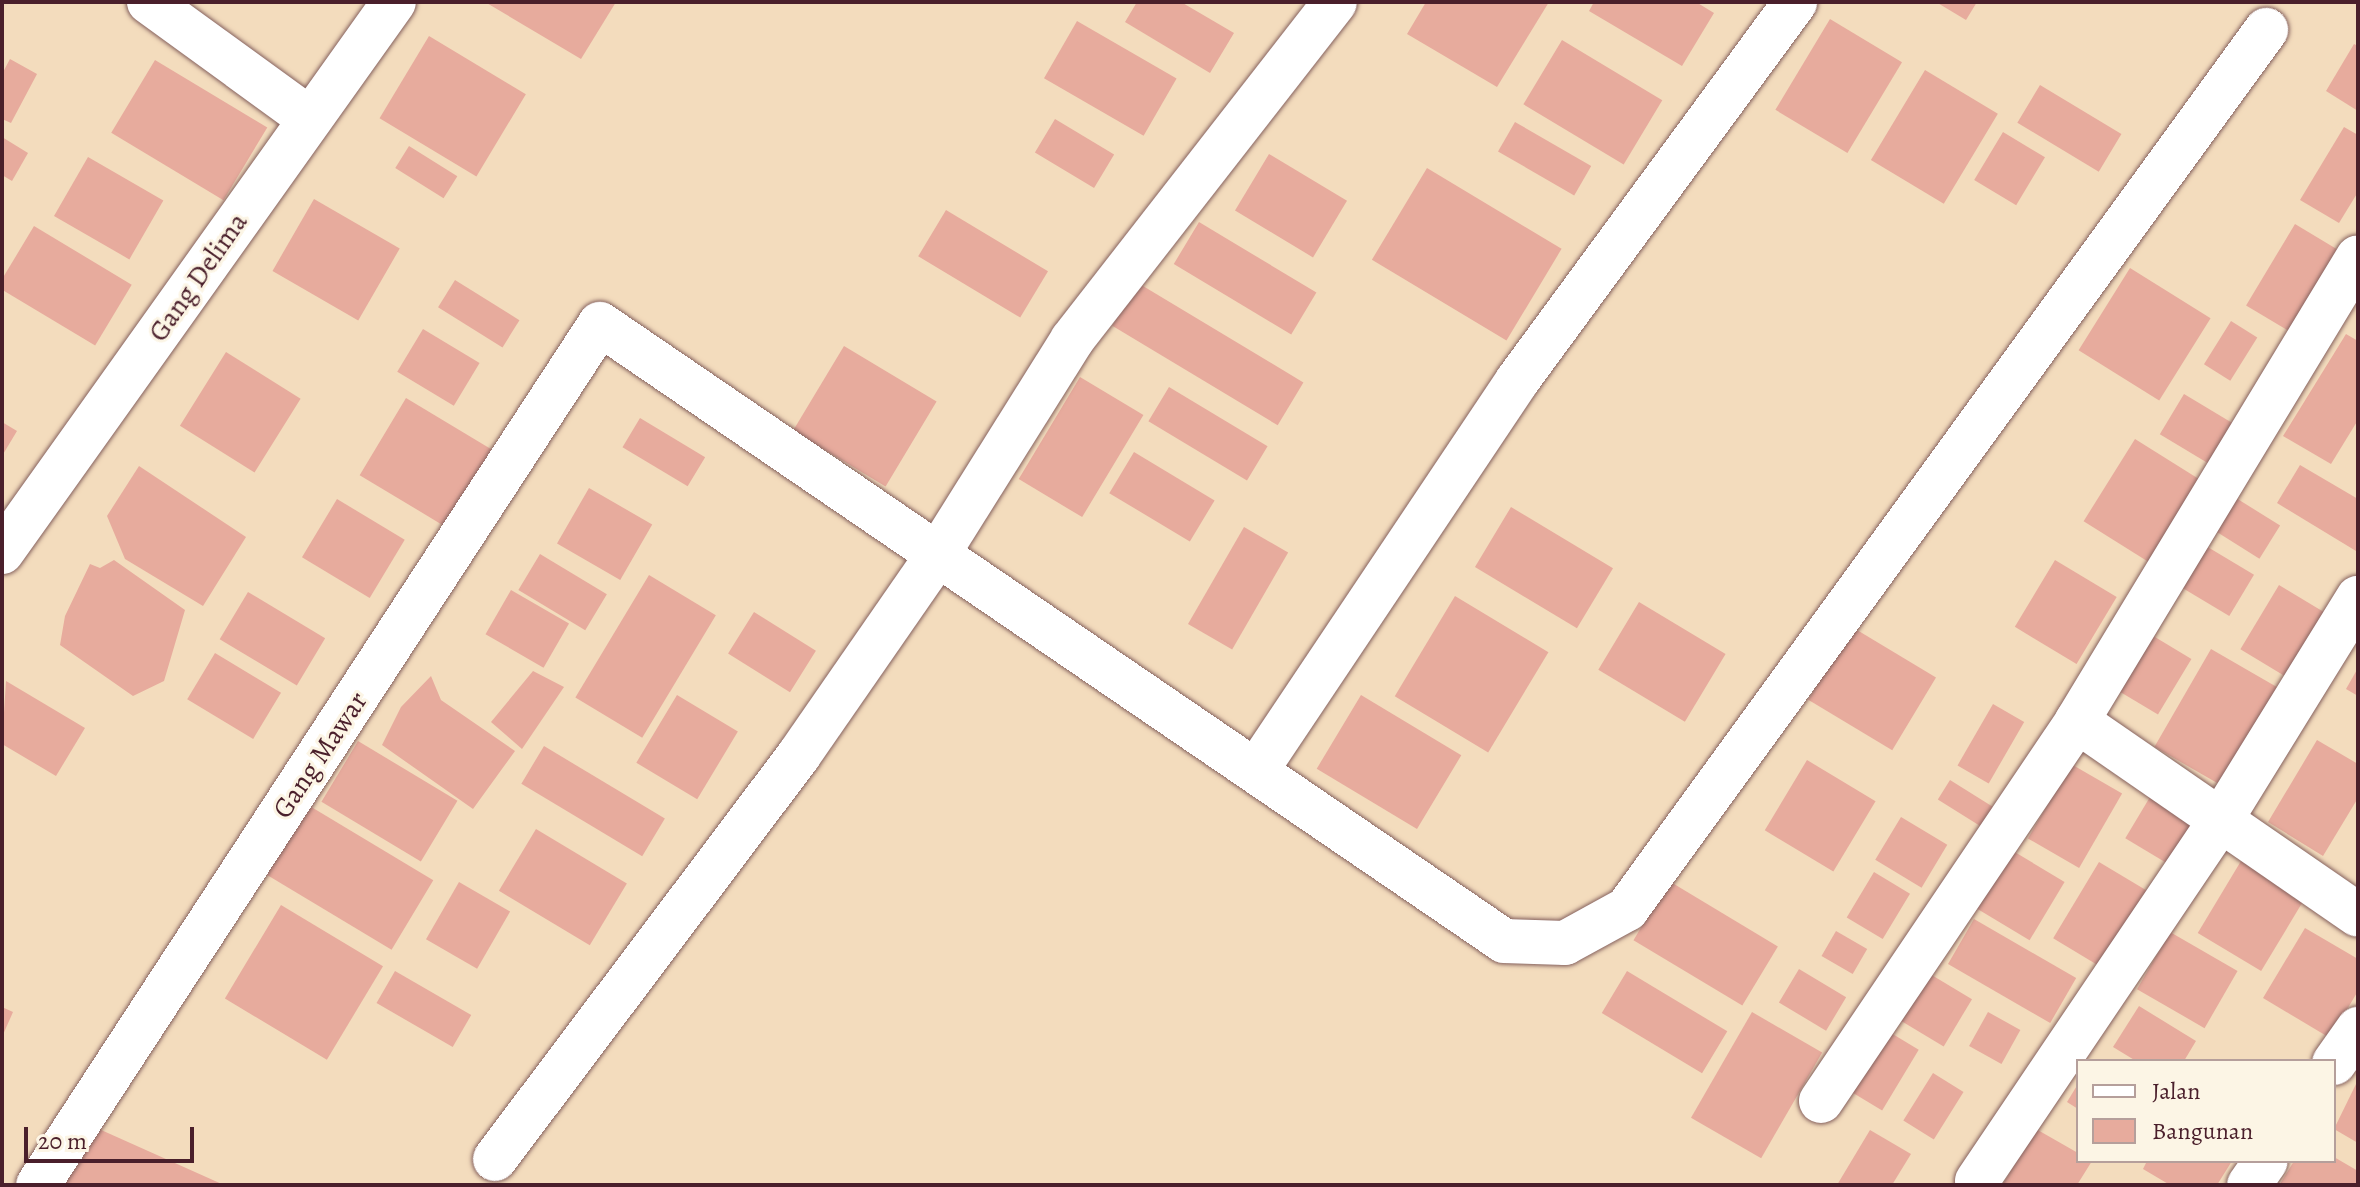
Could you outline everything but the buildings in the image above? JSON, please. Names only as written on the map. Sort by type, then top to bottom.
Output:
[{"type":"street","points":[[149,2],[307,117]]},
{"type":"street","name":"Gang Delima","points":[[2,552],[307,117],[394,2]]},
{"type":"street","points":[[495,1159],[799,755],[936,557],[1072,340],[1335,2]]},
{"type":"street","points":[[1258,768],[1517,381],[1795,2]]},
{"type":"street","points":[[936,557],[1258,768],[1504,941],[1565,943],[1627,909],[2266,30]]},
{"type":"street","points":[[1821,1101],[2077,721],[2358,257]]},
{"type":"street","name":"Gang Mawar","points":[[38,1185],[600,324],[936,557]]},
{"type":"street","points":[[1977,1181],[2222,818],[2358,598]]},
{"type":"street","points":[[2077,721],[2222,818],[2358,915]]},
{"type":"street","points":[[2336,1060],[2358,1029]]},
{"type":"street","points":[[2249,1185],[2265,1163]]}]
